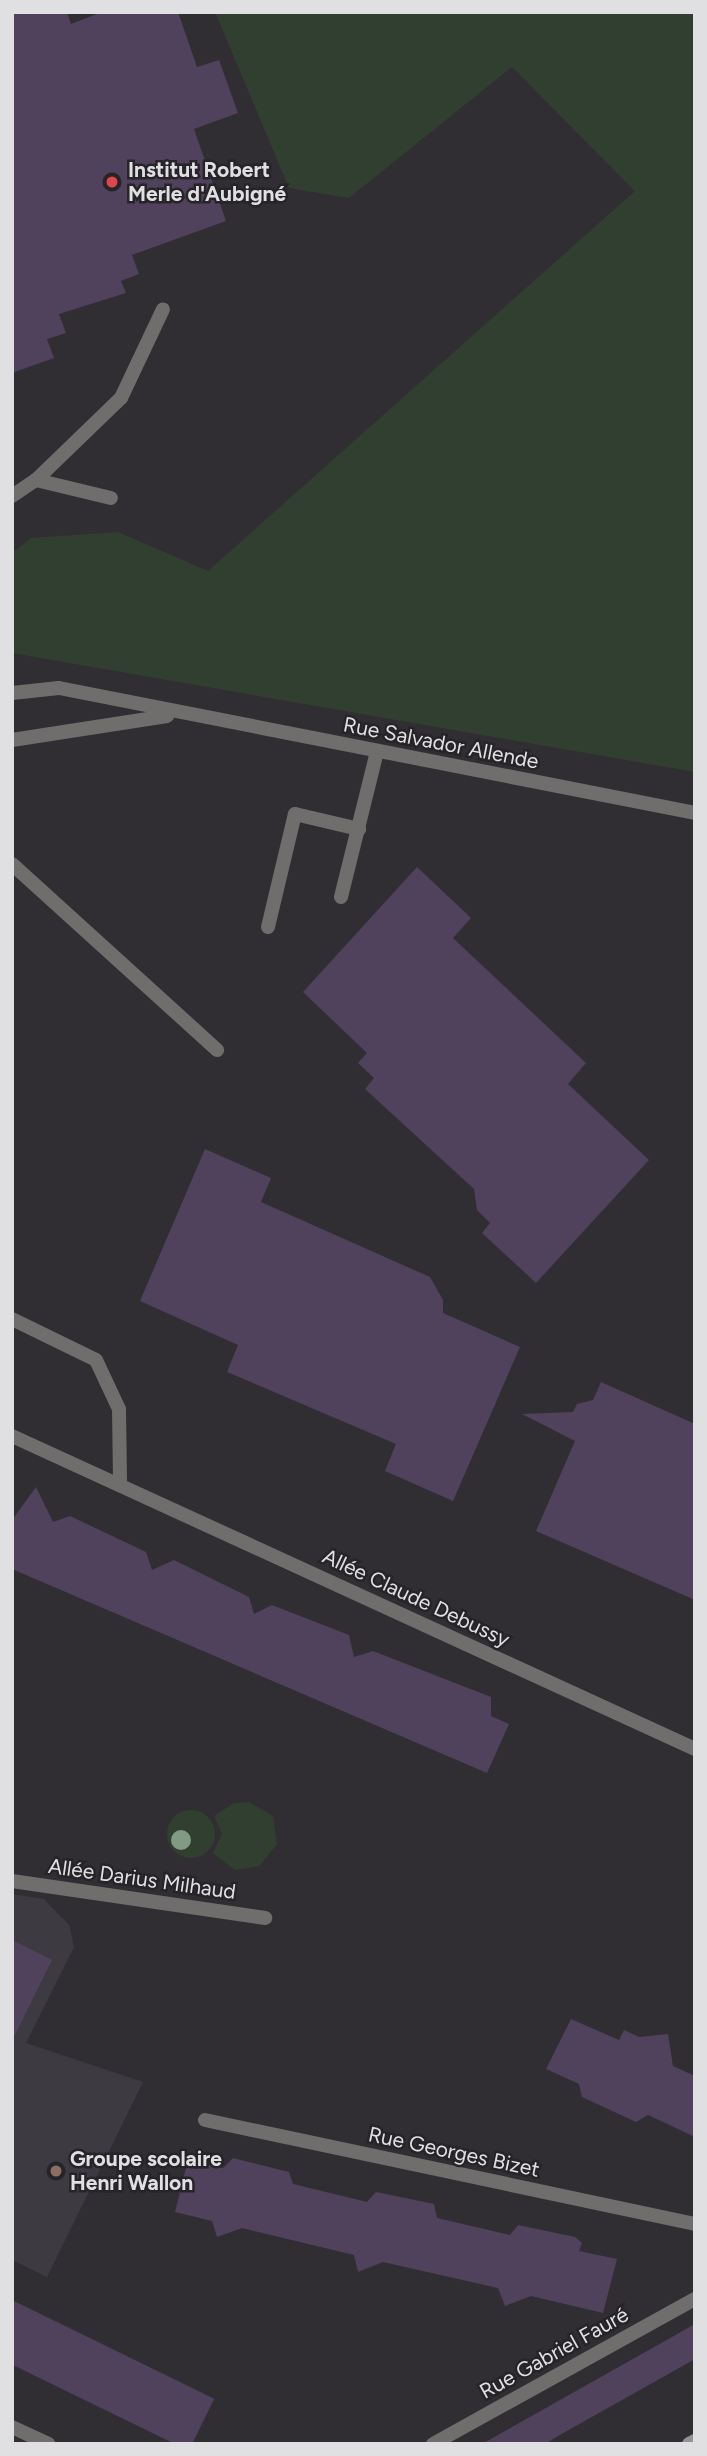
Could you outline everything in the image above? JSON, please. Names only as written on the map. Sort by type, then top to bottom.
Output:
[{"type":"main road","points":[[689,2444],[695,2441]]},
{"type":"street","points":[[12,496],[36,480],[121,398],[163,309]]},
{"type":"street","points":[[36,480],[111,498]]},
{"type":"street","name":"Rue Salvador Allende","points":[[12,693],[59,688],[179,714],[695,813]]},
{"type":"street","name":"Rue Salvador Allende","points":[[12,740],[179,714]]},
{"type":"street","points":[[341,897],[377,752]]},
{"type":"street","points":[[268,927],[295,814],[359,828]]},
{"type":"street","points":[[12,864],[217,1051]]},
{"type":"street","points":[[12,1319],[96,1360],[119,1409],[120,1485]]},
{"type":"street","name":"Allée Claude Debussy","points":[[12,1436],[695,1749]]},
{"type":"street","name":"Allée Darius Milhaud","points":[[12,1881],[265,1917]]},
{"type":"street","name":"Rue Georges Bizet","points":[[205,2120],[695,2224]]},
{"type":"street","name":"Rue Gabriel Fauré","points":[[433,2444],[695,2299]]},
{"type":"street","points":[[12,2427],[48,2444]]},
{"type":"shaded area","name":"Groupe scolaire Henri Wallon","points":[[12,1894],[44,1899],[69,1925],[74,1947],[26,2043],[143,2082],[47,2277],[12,2260]]},
{"type":"green space","points":[[215,12],[695,12],[695,772],[12,653],[12,553],[31,538],[118,532],[208,571],[635,191],[512,67],[349,198],[289,188]]},
{"type":"green space","points":[[249,1802],[273,1816],[277,1844],[259,1866],[235,1870],[213,1853],[222,1834],[214,1816],[234,1803]]},
{"type":"green space","points":[[191,1810],[208,1817],[215,1834],[208,1851],[191,1858],[174,1851],[167,1834],[174,1817]]},
{"type":"building","name":"Institut Robert Merle d'Aubigné","points":[[12,12],[67,12],[71,24],[102,12],[178,12],[197,67],[219,60],[238,113],[194,129],[226,221],[132,255],[139,274],[121,281],[126,293],[59,314],[66,333],[47,339],[54,358],[12,373]]},
{"type":"building","points":[[417,867],[471,918],[453,938],[586,1063],[568,1084],[649,1160],[536,1283],[482,1233],[490,1223],[477,1210],[474,1189],[365,1089],[374,1078],[358,1063],[367,1053],[303,992]]},
{"type":"building","points":[[205,1149],[271,1178],[261,1202],[430,1277],[443,1300],[443,1313],[520,1347],[453,1501],[385,1471],[396,1444],[227,1372],[238,1345],[140,1301]]},
{"type":"building","points":[[601,1382],[695,1424],[695,1600],[536,1531],[575,1441],[522,1414],[573,1412],[577,1404],[593,1400]]},
{"type":"building","points":[[36,1487],[53,1522],[70,1516],[146,1552],[152,1570],[174,1560],[249,1597],[254,1614],[272,1605],[349,1635],[354,1657],[373,1651],[491,1697],[491,1716],[509,1724],[487,1773],[12,1569],[12,1520]]},
{"type":"building","points":[[12,1940],[52,1960],[12,2041]]},
{"type":"building","points":[[571,2019],[619,2040],[624,2030],[639,2037],[668,2034],[673,2066],[695,2076],[695,2137],[648,2115],[636,2122],[582,2097],[579,2084],[546,2069]]},
{"type":"building","points":[[233,2158],[289,2172],[293,2184],[367,2202],[376,2192],[434,2204],[437,2218],[510,2235],[518,2225],[575,2237],[582,2243],[579,2251],[617,2259],[603,2313],[531,2296],[505,2306],[498,2288],[383,2262],[358,2272],[354,2255],[242,2228],[217,2237],[212,2221],[175,2212],[188,2160],[223,2168]]},
{"type":"building","points":[[12,2300],[214,2399],[192,2444],[175,2444],[12,2365]]},
{"type":"building","points":[[695,2324],[695,2359],[545,2444],[482,2444]]},
{"type":"place","name":"Institut Robert Merle d'Aubigné","points":[[112,182]]},
{"type":"place","name":"Groupe scolaire Henri Wallon","points":[[56,2171]]}]
